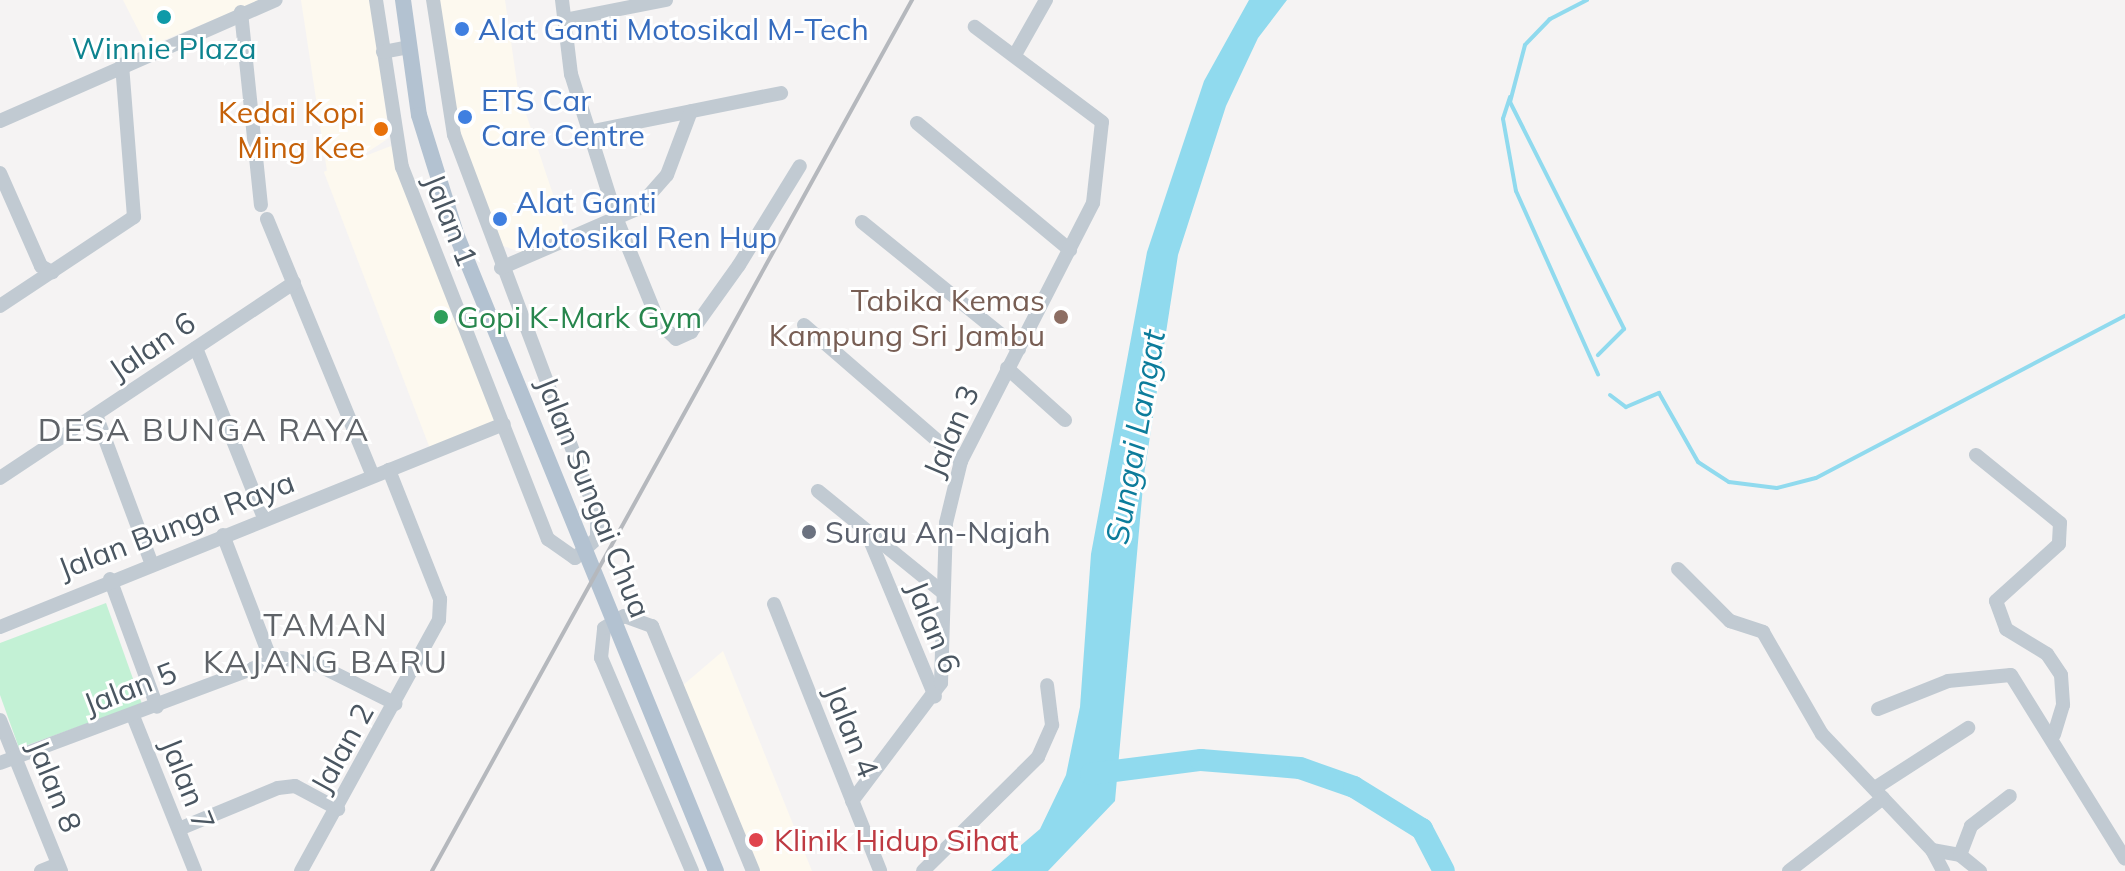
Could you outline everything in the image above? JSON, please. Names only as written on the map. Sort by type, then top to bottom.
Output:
[{"type":"main road","name":"Jalan Sungai Chua","points":[[403,0],[421,124],[456,234],[715,868]]},
{"type":"street","points":[[0,121],[122,64],[276,0]]},
{"type":"street","name":"Jalan 1","points":[[376,0],[402,167],[548,539],[575,558],[597,538],[597,515],[501,268]]},
{"type":"street","points":[[433,0],[454,135],[501,268],[617,220],[667,175],[691,111]]},
{"type":"street","points":[[562,0],[588,132],[617,220],[659,323],[676,339],[691,332],[739,265],[800,166]]},
{"type":"street","points":[[564,20],[666,0]]},
{"type":"street","points":[[975,27],[1016,53],[1046,0]]},
{"type":"street","points":[[241,12],[264,212],[373,476]]},
{"type":"street","points":[[383,52],[409,47]]},
{"type":"street","name":"Jalan 3","points":[[852,801],[935,696],[943,670],[941,591],[961,461],[1093,203],[1102,122],[1016,53]]},
{"type":"street","points":[[0,306],[52,272],[138,207],[122,64]]},
{"type":"street","points":[[588,132],[781,93]]},
{"type":"street","points":[[917,123],[1070,250]]},
{"type":"street","points":[[0,173],[41,266],[52,272]]},
{"type":"street","points":[[862,222],[1019,349]]},
{"type":"street","name":"Jalan 6","points":[[0,478],[294,283]]},
{"type":"street","points":[[804,325],[961,461]]},
{"type":"street","points":[[196,348],[264,518]]},
{"type":"street","points":[[1007,368],[1065,420]]},
{"type":"street","points":[[96,415],[151,562]]},
{"type":"street","name":"Jalan Bunga Raya","points":[[0,627],[151,562],[504,424]]},
{"type":"street","points":[[1976,455],[2060,523],[2059,544],[1996,601],[2006,629],[2047,654],[2061,675],[2063,705],[2054,735]]},
{"type":"street","name":"Jalan 2","points":[[301,871],[396,704],[439,620],[440,599],[389,470]]},
{"type":"street","points":[[818,491],[941,591]]},
{"type":"street","name":"Jalan 6","points":[[867,533],[935,696]]},
{"type":"street","points":[[223,535],[271,660]]},
{"type":"street","points":[[1678,569],[1730,621],[1763,632],[1822,734],[1932,850],[1943,871]]},
{"type":"street","points":[[110,579],[157,707]]},
{"type":"street","name":"Jalan 4","points":[[774,604],[852,801],[874,869]]},
{"type":"street","points":[[692,871],[599,649],[614,619],[635,616],[652,626],[753,871]]},
{"type":"street","name":"Jalan 5","points":[[0,763],[157,707],[271,660],[316,664],[396,704]]},
{"type":"street","points":[[1878,709],[1948,681],[2005,674],[2019,682],[2054,735],[2125,859]]},
{"type":"street","points":[[923,871],[1038,757],[1052,725],[1047,685]]},
{"type":"street","name":"Jalan 7","points":[[133,716],[195,871]]},
{"type":"street","name":"Jalan 8","points":[[0,720],[59,868]]},
{"type":"street","points":[[1789,871],[1879,793],[1968,728]]},
{"type":"street","points":[[179,829],[278,788],[295,786],[338,809]]},
{"type":"street","points":[[1960,855],[1971,826],[2010,796]]},
{"type":"street","points":[[1932,850],[1960,855],[1980,871]]},
{"type":"street","points":[[41,871],[59,868]]},
{"type":"shaded area","name":"Winnie Plaza","points":[[123,0],[262,0],[147,47]]},
{"type":"shaded area","points":[[301,0],[372,0],[389,138],[328,178]]},
{"type":"shaded area","points":[[438,0],[505,0],[518,90],[567,236],[524,253],[497,244],[459,134]]},
{"type":"shaded area","points":[[391,146],[497,422],[430,448],[324,172]]},
{"type":"shaded area","points":[[723,651],[812,871],[759,871],[682,686]]},
{"type":"green space","points":[[106,603],[142,704],[19,748],[0,695],[0,643]]},
{"type":"water","name":"Sungai Langat","points":[[1249,0],[1287,0],[1258,38],[1226,106],[1178,255],[1144,475],[1115,801],[1048,871],[991,871],[1040,829],[1066,775],[1080,707],[1091,554],[1147,252],[1204,81]]},
{"type":"waterway","points":[[1587,0],[1550,19],[1525,45],[1510,102],[1624,329],[1598,355]]},
{"type":"waterway","points":[[1510,97],[1503,119],[1516,191],[1598,374]]},
{"type":"waterway","points":[[1610,395],[1626,407],[1659,393],[1698,462],[1729,482],[1777,488],[1816,478],[2125,316]]},
{"type":"waterway","points":[[1091,774],[1201,760],[1300,768],[1354,787],[1422,829],[1444,871]]},
{"type":"railway","points":[[432,871],[912,0]]},
{"type":"place","name":"Winnie Plaza","points":[[164,17]]},
{"type":"place","name":"Alat Ganti Motosikal M-Tech","points":[[462,29]]},
{"type":"place","name":"ETS Car Care Centre","points":[[465,117]]},
{"type":"place","name":"Kedai Kopi Ming Kee","points":[[381,129]]},
{"type":"place","name":"Alat Ganti Motosikal Ren Hup","points":[[500,219]]},
{"type":"place","name":"Gopi K-Mark Gym","points":[[441,317]]},
{"type":"place","name":"Tabika Kemas Kampung Sri Jambu","points":[[1061,317]]},
{"type":"place","name":"Surau An-Najah","points":[[809,532]]},
{"type":"place","name":"Klinik Hidup Sihat","points":[[756,840]]},
{"type":"district","name":"DESA BUNGA RAYA","points":[[204,429]]},
{"type":"district","name":"TAMAN KAJANG BARU","points":[[326,644]]}]
